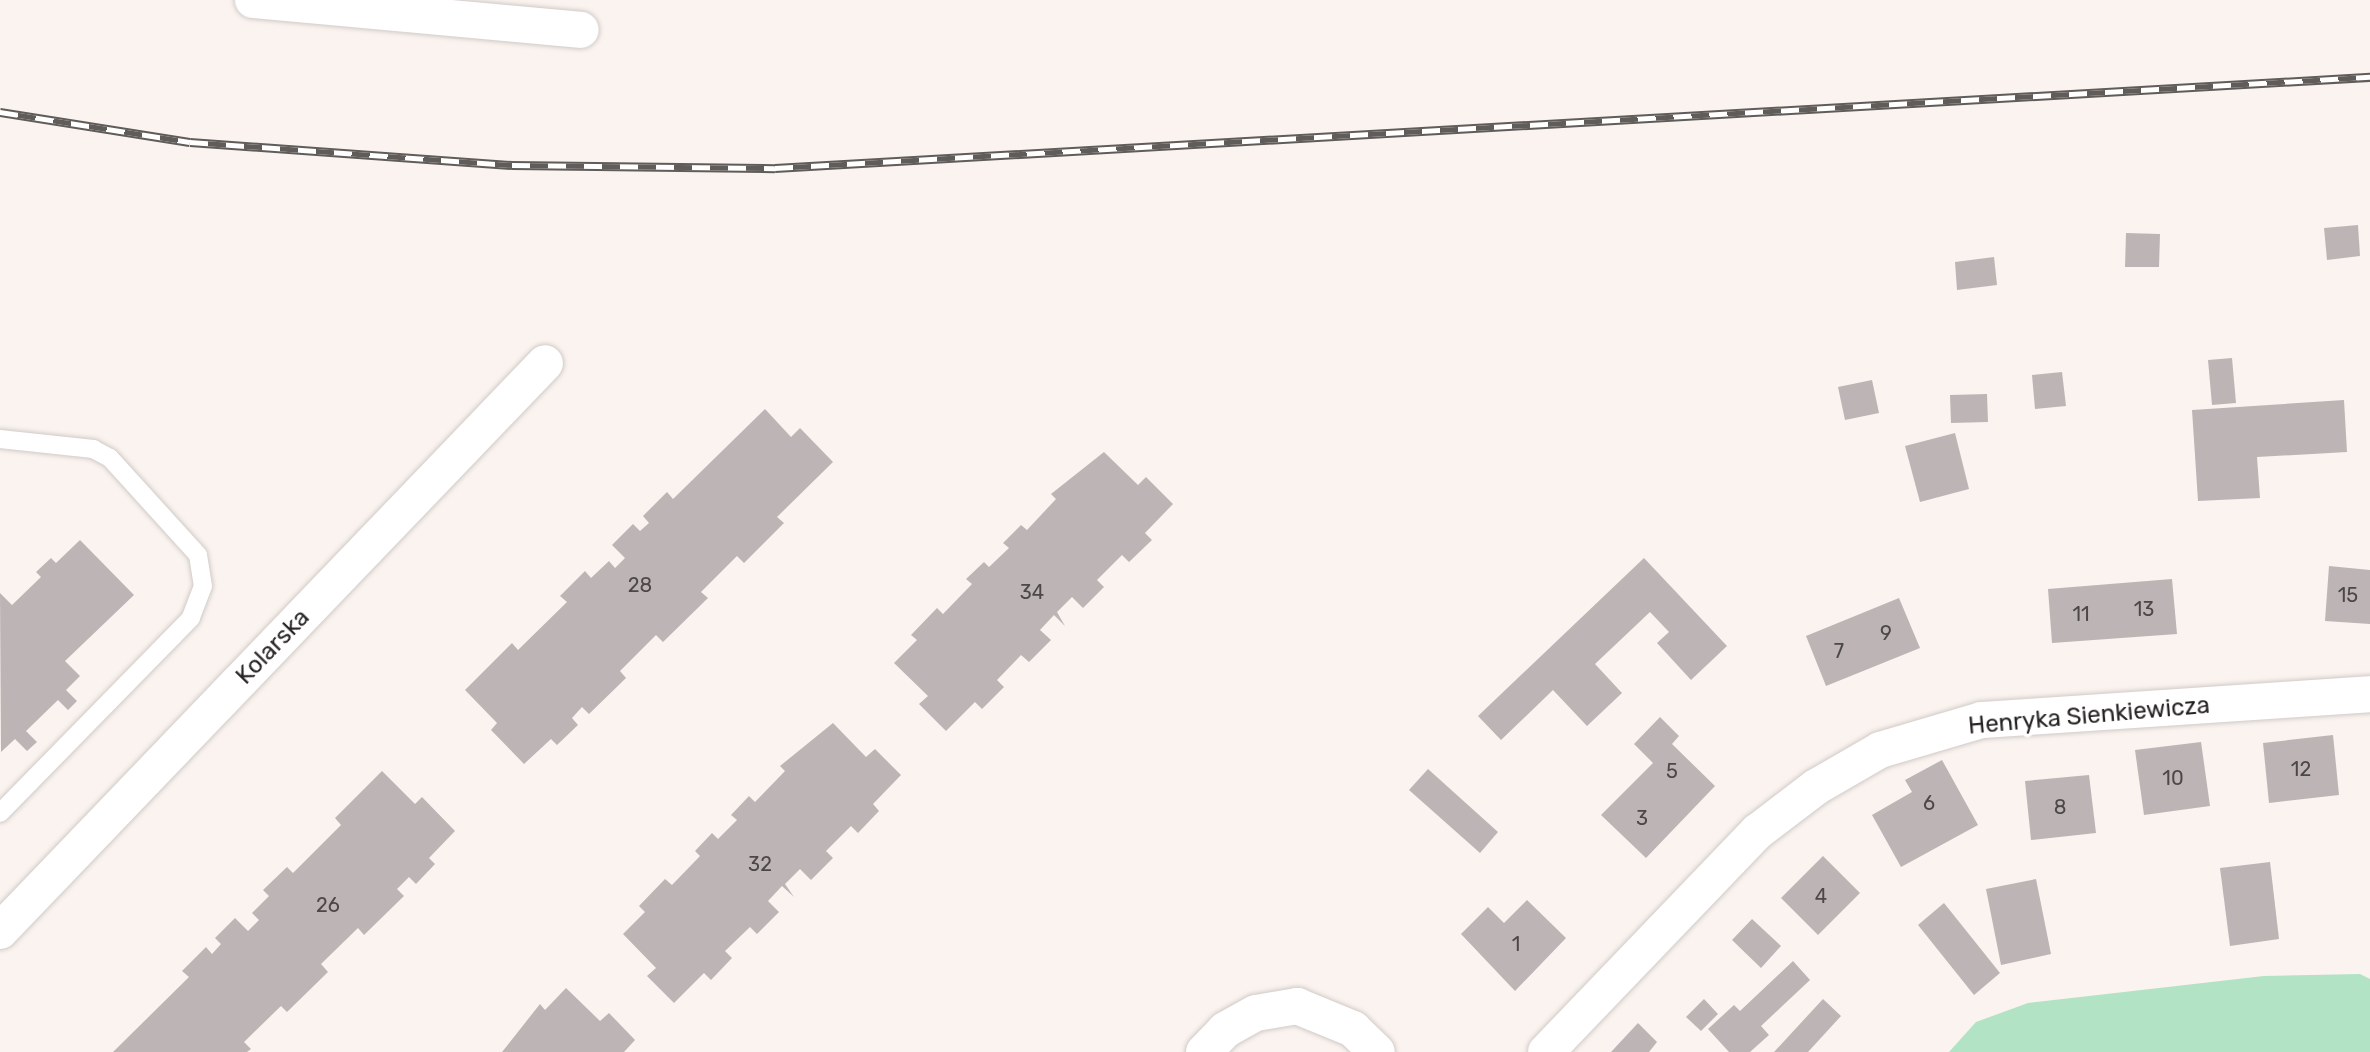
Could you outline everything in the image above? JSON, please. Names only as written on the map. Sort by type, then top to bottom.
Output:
[{"type":"street","points":[[253,0],[581,30]]},
{"type":"street","name":"Kolarska","points":[[0,931],[545,363]]},
{"type":"street","name":"Henryka Sienkiewicza","points":[[1546,1052],[1757,832],[1816,787],[1880,750],[1982,720],[2370,694]]},
{"type":"street","points":[[1204,1052],[1225,1030],[1256,1013],[1297,1006],[1353,1029],[1377,1052]]},
{"type":"lane","points":[[0,439],[93,449],[110,458],[198,555],[203,586],[191,618],[0,813]]},
{"type":"green space","points":[[2360,974],[2370,979],[2370,1052],[1949,1052],[1976,1022],[2028,1003],[2264,976]]},
{"type":"building","points":[[2358,225],[2360,256],[2327,260],[2324,228]]},
{"type":"building","points":[[2126,233],[2160,234],[2159,267],[2125,267]]},
{"type":"building","points":[[1994,257],[1997,285],[1957,290],[1955,262]]},
{"type":"building","points":[[2232,358],[2236,403],[2212,405],[2208,360]]},
{"type":"building","points":[[2062,372],[2066,406],[2035,409],[2032,375]]},
{"type":"building","points":[[1872,380],[1879,413],[1845,420],[1838,387]]},
{"type":"building","points":[[1987,394],[1988,422],[1951,423],[1950,395]]},
{"type":"building","points":[[2344,400],[2347,452],[2257,457],[2260,498],[2198,501],[2192,410]]},
{"type":"building","points":[[765,409],[791,437],[800,428],[833,462],[777,517],[784,523],[744,563],[737,556],[701,592],[708,598],[663,642],[656,635],[620,671],[626,678],[589,714],[582,707],[572,718],[578,725],[557,745],[551,739],[524,764],[491,730],[497,723],[465,690],[512,643],[518,650],[567,602],[560,596],[585,571],[591,578],[609,561],[615,568],[625,558],[612,545],[633,524],[640,531],[649,523],[643,516],[667,492],[673,499]]},
{"type":"building","points":[[1955,433],[1969,489],[1920,502],[1905,446]]},
{"type":"building","points":[[1104,452],[1138,485],[1146,477],[1173,504],[1145,533],[1152,540],[1129,562],[1122,555],[1097,580],[1104,587],[1083,608],[1072,597],[1057,612],[1065,626],[1054,615],[1040,630],[1051,640],[1029,662],[1021,655],[997,680],[1004,687],[982,709],[975,702],[946,731],[919,704],[928,696],[894,663],[917,640],[911,635],[937,608],[943,614],[972,584],[966,579],[984,562],[989,567],[1009,548],[1003,543],[1021,525],[1027,530],[1056,499],[1051,494]]},
{"type":"building","points":[[80,540],[134,595],[65,661],[80,676],[66,690],[77,701],[68,710],[58,700],[26,731],[37,742],[27,751],[15,739],[1,752],[0,593],[12,605],[41,577],[36,572],[51,558],[56,563]]},
{"type":"building","points":[[1644,558],[1727,646],[1691,680],[1657,643],[1669,632],[1650,612],[1595,664],[1622,693],[1587,726],[1553,690],[1501,740],[1478,716]]},
{"type":"building","points":[[2329,566],[2370,570],[2370,624],[2325,621]]},
{"type":"building","points":[[2172,579],[2177,634],[2052,643],[2048,589]]},
{"type":"building","points":[[1899,598],[1920,648],[1826,686],[1806,636]]},
{"type":"building","points":[[1660,717],[1679,736],[1672,744],[1715,786],[1646,858],[1601,815],[1653,763],[1634,744]]},
{"type":"building","points":[[833,723],[866,757],[875,749],[901,775],[873,804],[879,811],[858,833],[851,826],[826,851],[833,858],[811,880],[800,869],[785,884],[794,897],[782,886],[768,901],[779,912],[757,934],[750,927],[725,951],[732,958],[711,980],[704,973],[674,1003],[647,976],[656,968],[623,934],[645,912],[639,906],[665,879],[672,885],[700,856],[695,851],[712,833],[718,839],[737,820],[731,815],[749,796],[755,802],[785,771],[780,766]]},
{"type":"building","points":[[2333,735],[2339,795],[2269,803],[2263,743]]},
{"type":"building","points":[[2201,742],[2210,806],[2144,815],[2135,750]]},
{"type":"building","points":[[1942,760],[1978,825],[1901,867],[1872,815],[1912,792],[1905,780]]},
{"type":"building","points":[[1428,769],[1498,832],[1480,853],[1409,790]]},
{"type":"building","points":[[382,771],[415,804],[422,797],[455,831],[429,858],[435,864],[416,884],[409,877],[397,889],[404,896],[364,935],[358,928],[321,964],[328,972],[287,1012],[281,1006],[244,1042],[251,1049],[247,1052],[113,1052],[189,977],[182,971],[206,947],[212,954],[221,944],[215,938],[235,918],[248,931],[259,920],[252,913],[269,896],[263,890],[287,867],[293,873],[341,825],[335,818]]},
{"type":"building","points":[[2089,775],[2096,833],[2031,840],[2025,781]]},
{"type":"building","points":[[1823,856],[1860,893],[1818,935],[1781,898]]},
{"type":"building","points":[[2270,862],[2279,939],[2230,946],[2220,868]]},
{"type":"building","points":[[2036,879],[2051,954],[2001,965],[1986,889]]},
{"type":"building","points":[[1527,900],[1566,938],[1515,991],[1461,934],[1488,907],[1504,923]]},
{"type":"building","points":[[1944,903],[2000,973],[1974,995],[1918,925]]},
{"type":"building","points":[[1752,919],[1781,946],[1761,968],[1732,940]]},
{"type":"building","points":[[1793,961],[1810,980],[1761,1026],[1769,1035],[1750,1052],[1729,1052],[1708,1029],[1734,1005],[1740,1011]]},
{"type":"building","points":[[566,988],[600,1021],[609,1013],[635,1040],[624,1052],[502,1052],[540,1004],[545,1010]]},
{"type":"building","points":[[1704,999],[1718,1014],[1701,1031],[1686,1017]]},
{"type":"building","points":[[1823,999],[1841,1016],[1808,1052],[1774,1052]]},
{"type":"building","points":[[1638,1023],[1657,1042],[1649,1052],[1611,1052]]},
{"type":"railway","points":[[0,112],[190,142],[512,165],[775,168],[2370,77]]}]
